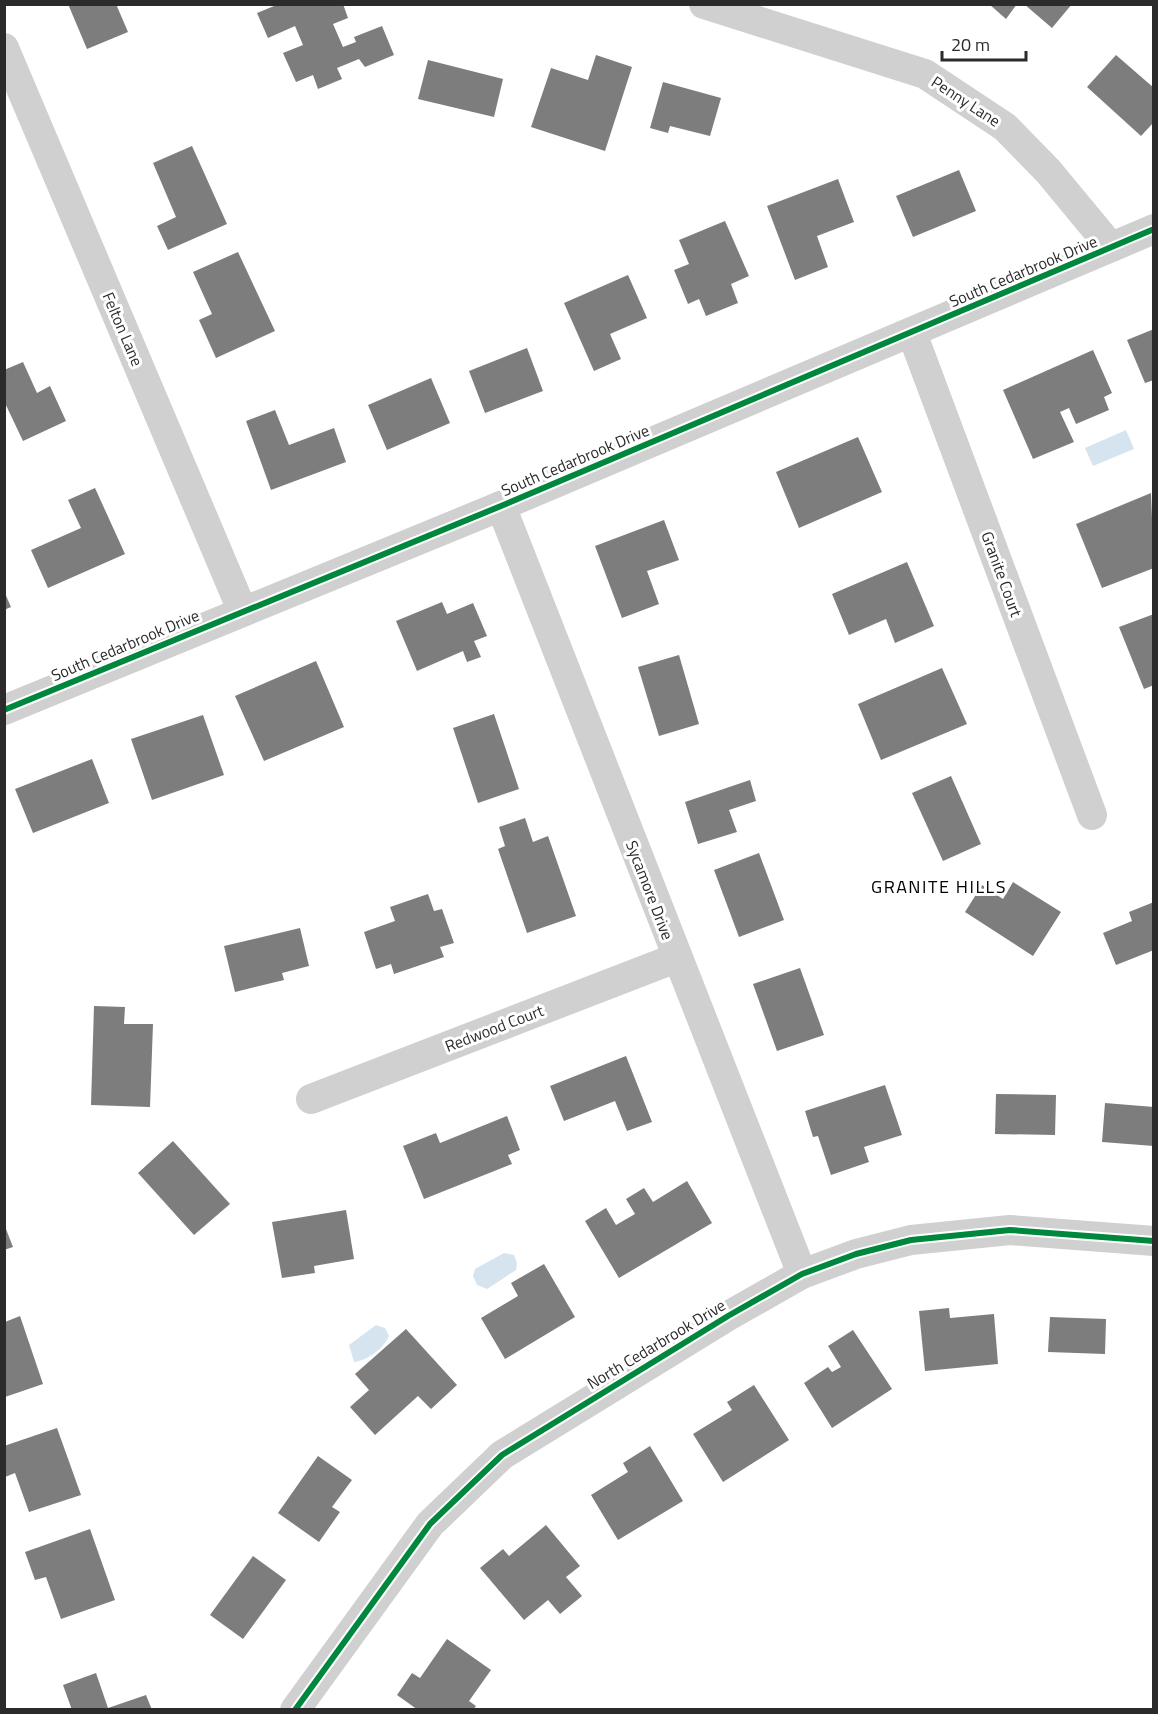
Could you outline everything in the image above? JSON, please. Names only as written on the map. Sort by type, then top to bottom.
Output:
[{"type":"street","name":"Penny Lane","points":[[704,4],[925,74],[1005,127],[1048,171],[1111,248]]},
{"type":"street","name":"Felton Lane","points":[[4,48],[242,610]]},
{"type":"street","name":"South Cedarbrook Drive","points":[[4,710],[242,610],[501,506],[1154,229]]},
{"type":"street","name":"Granite Court","points":[[912,333],[1092,815]]},
{"type":"street","name":"Sycamore Drive","points":[[501,506],[802,1274]]},
{"type":"street","name":"Redwood Court","points":[[311,1099],[676,957]]},
{"type":"street","name":"North Cedarbrook Drive","points":[[295,1710],[430,1524],[502,1455],[728,1316],[802,1274],[856,1254],[900,1243],[1010,1230],[1154,1241]]},
{"type":"shaded area","points":[[1126,430],[1134,449],[1093,466],[1085,448]]},
{"type":"shaded area","points":[[504,1253],[514,1255],[517,1263],[516,1270],[487,1289],[477,1285],[473,1276],[475,1269]]},
{"type":"shaded area","points":[[376,1325],[385,1328],[389,1336],[387,1341],[369,1356],[354,1362],[349,1345]]},
{"type":"building","points":[[68,4],[116,4],[128,32],[87,49]]},
{"type":"building","points":[[279,4],[343,4],[348,18],[333,24],[343,47],[356,42],[354,37],[382,26],[394,55],[365,67],[359,59],[337,68],[342,79],[318,89],[313,75],[296,82],[283,53],[303,45],[295,26],[268,38],[257,13]]},
{"type":"building","points":[[989,4],[1017,4],[1006,19]]},
{"type":"building","points":[[1024,4],[1072,4],[1052,28]]},
{"type":"building","points":[[596,55],[632,67],[605,151],[531,127],[551,68],[588,80]]},
{"type":"building","points":[[1116,55],[1154,88],[1154,122],[1141,136],[1087,87]]},
{"type":"building","points":[[428,60],[503,79],[494,117],[418,99]]},
{"type":"building","points":[[663,82],[721,98],[710,136],[670,126],[668,133],[650,128]]},
{"type":"building","points":[[192,146],[227,224],[168,250],[157,226],[176,217],[153,163]]},
{"type":"building","points":[[959,170],[976,211],[913,237],[896,196]]},
{"type":"building","points":[[838,179],[854,222],[817,236],[828,267],[795,280],[767,206]]},
{"type":"building","points":[[725,221],[749,276],[731,284],[738,303],[706,316],[699,299],[688,304],[674,270],[689,264],[679,240]]},
{"type":"building","points":[[238,252],[275,331],[216,358],[199,320],[212,314],[193,272]]},
{"type":"building","points":[[628,275],[647,318],[610,334],[621,359],[594,371],[564,303]]},
{"type":"building","points":[[1154,329],[1154,380],[1145,383],[1127,340]]},
{"type":"building","points":[[527,348],[543,391],[485,413],[469,371]]},
{"type":"building","points":[[1093,350],[1112,393],[1104,397],[1109,410],[1076,424],[1069,408],[1060,412],[1074,442],[1033,459],[1003,390]]},
{"type":"building","points":[[23,362],[37,393],[50,386],[66,421],[23,441],[4,401],[4,370]]},
{"type":"building","points":[[431,378],[450,423],[387,450],[368,405]]},
{"type":"building","points":[[275,410],[289,445],[334,428],[346,462],[271,490],[246,421]]},
{"type":"building","points":[[858,437],[882,492],[799,528],[776,472]]},
{"type":"building","points":[[95,488],[125,554],[48,588],[31,550],[81,528],[68,500]]},
{"type":"building","points":[[1151,493],[1154,568],[1102,588],[1076,524]]},
{"type":"building","points":[[664,520],[679,560],[647,571],[659,604],[622,618],[595,546]]},
{"type":"building","points":[[907,562],[934,626],[895,643],[886,619],[849,635],[832,594]]},
{"type":"building","points":[[4,591],[11,607],[4,610]]},
{"type":"building","points":[[442,602],[447,614],[473,603],[487,636],[474,641],[481,657],[467,662],[463,651],[417,671],[396,621]]},
{"type":"building","points":[[1154,614],[1154,685],[1144,689],[1119,627]]},
{"type":"building","points":[[679,655],[699,724],[659,736],[638,667]]},
{"type":"building","points":[[316,661],[344,727],[264,761],[235,696]]},
{"type":"building","points":[[942,668],[967,724],[881,760],[858,704]]},
{"type":"building","points":[[494,714],[519,789],[478,803],[453,728]]},
{"type":"building","points":[[203,715],[224,775],[152,800],[131,739]]},
{"type":"building","points":[[92,759],[109,803],[33,833],[15,789]]},
{"type":"building","points":[[951,776],[981,844],[943,861],[912,793]]},
{"type":"building","points":[[750,780],[756,801],[729,810],[737,832],[698,844],[685,802]]},
{"type":"building","points":[[525,818],[533,842],[548,836],[576,916],[527,933],[498,849],[505,846],[499,827]]},
{"type":"building","points":[[759,853],[784,920],[739,937],[714,870]]},
{"type":"building","points":[[1013,882],[1061,912],[1033,956],[965,912],[982,885],[1003,899]]},
{"type":"building","points":[[428,894],[434,911],[442,909],[454,943],[440,947],[444,957],[394,974],[391,964],[376,969],[364,932],[395,921],[390,907]]},
{"type":"building","points":[[1154,902],[1154,950],[1116,965],[1103,933],[1132,921],[1129,912]]},
{"type":"building","points":[[300,928],[309,966],[282,973],[284,980],[235,992],[224,946]]},
{"type":"building","points":[[800,968],[824,1035],[777,1051],[753,984]]},
{"type":"building","points":[[94,1006],[125,1007],[124,1024],[153,1024],[150,1107],[91,1105]]},
{"type":"building","points":[[626,1056],[652,1122],[627,1131],[615,1101],[564,1121],[550,1086]]},
{"type":"building","points":[[885,1085],[902,1135],[864,1147],[869,1162],[831,1175],[818,1136],[813,1137],[805,1111]]},
{"type":"building","points":[[996,1094],[1056,1095],[1055,1135],[995,1134]]},
{"type":"building","points":[[1105,1103],[1154,1107],[1154,1146],[1102,1142]]},
{"type":"building","points":[[507,1116],[520,1150],[508,1155],[512,1164],[424,1199],[403,1146],[436,1133],[440,1143]]},
{"type":"building","points":[[173,1141],[230,1204],[194,1235],[138,1173]]},
{"type":"building","points":[[687,1181],[712,1223],[619,1278],[585,1221],[606,1208],[616,1225],[635,1214],[626,1199],[644,1188],[653,1202]]},
{"type":"building","points":[[346,1210],[354,1259],[314,1266],[315,1273],[282,1278],[272,1222]]},
{"type":"building","points":[[4,1224],[13,1247],[4,1250]]},
{"type":"building","points":[[544,1264],[575,1317],[505,1359],[481,1318],[518,1296],[511,1283]]},
{"type":"building","points":[[949,1308],[950,1318],[994,1314],[998,1364],[925,1371],[919,1311]]},
{"type":"building","points":[[20,1316],[43,1384],[5,1397],[5,1322]]},
{"type":"building","points":[[1050,1317],[1106,1319],[1105,1354],[1048,1352]]},
{"type":"building","points":[[406,1329],[457,1385],[431,1409],[418,1396],[375,1435],[350,1407],[369,1390],[355,1374]]},
{"type":"building","points":[[853,1330],[892,1389],[832,1428],[804,1383],[828,1367],[832,1372],[841,1367],[828,1346]]},
{"type":"building","points":[[754,1385],[789,1440],[723,1482],[693,1434],[732,1410],[727,1402]]},
{"type":"building","points":[[57,1428],[81,1495],[29,1512],[15,1473],[5,1477],[4,1446]]},
{"type":"building","points":[[650,1446],[683,1501],[618,1540],[591,1495],[628,1472],[623,1463]]},
{"type":"building","points":[[318,1456],[352,1480],[332,1507],[340,1512],[319,1542],[278,1513]]},
{"type":"building","points":[[546,1525],[580,1566],[566,1577],[582,1596],[560,1614],[548,1600],[524,1620],[480,1568],[503,1549],[509,1556]]},
{"type":"building","points":[[90,1529],[115,1600],[61,1619],[46,1577],[35,1580],[25,1552]]},
{"type":"building","points":[[253,1556],[286,1580],[243,1639],[210,1615]]},
{"type":"building","points":[[447,1639],[491,1670],[469,1701],[476,1706],[473,1710],[418,1710],[397,1695],[412,1673],[420,1678]]},
{"type":"building","points":[[96,1673],[108,1708],[146,1695],[152,1710],[72,1710],[63,1685]]},
{"type":"cycle path","points":[[4,710],[501,506],[1154,229]]},
{"type":"cycle path","points":[[295,1710],[430,1524],[502,1455],[728,1316],[802,1274],[856,1254],[911,1240],[1010,1230],[1154,1241]]},
{"type":"district","name":"GRANITE HILLS","points":[[939,886]]}]
